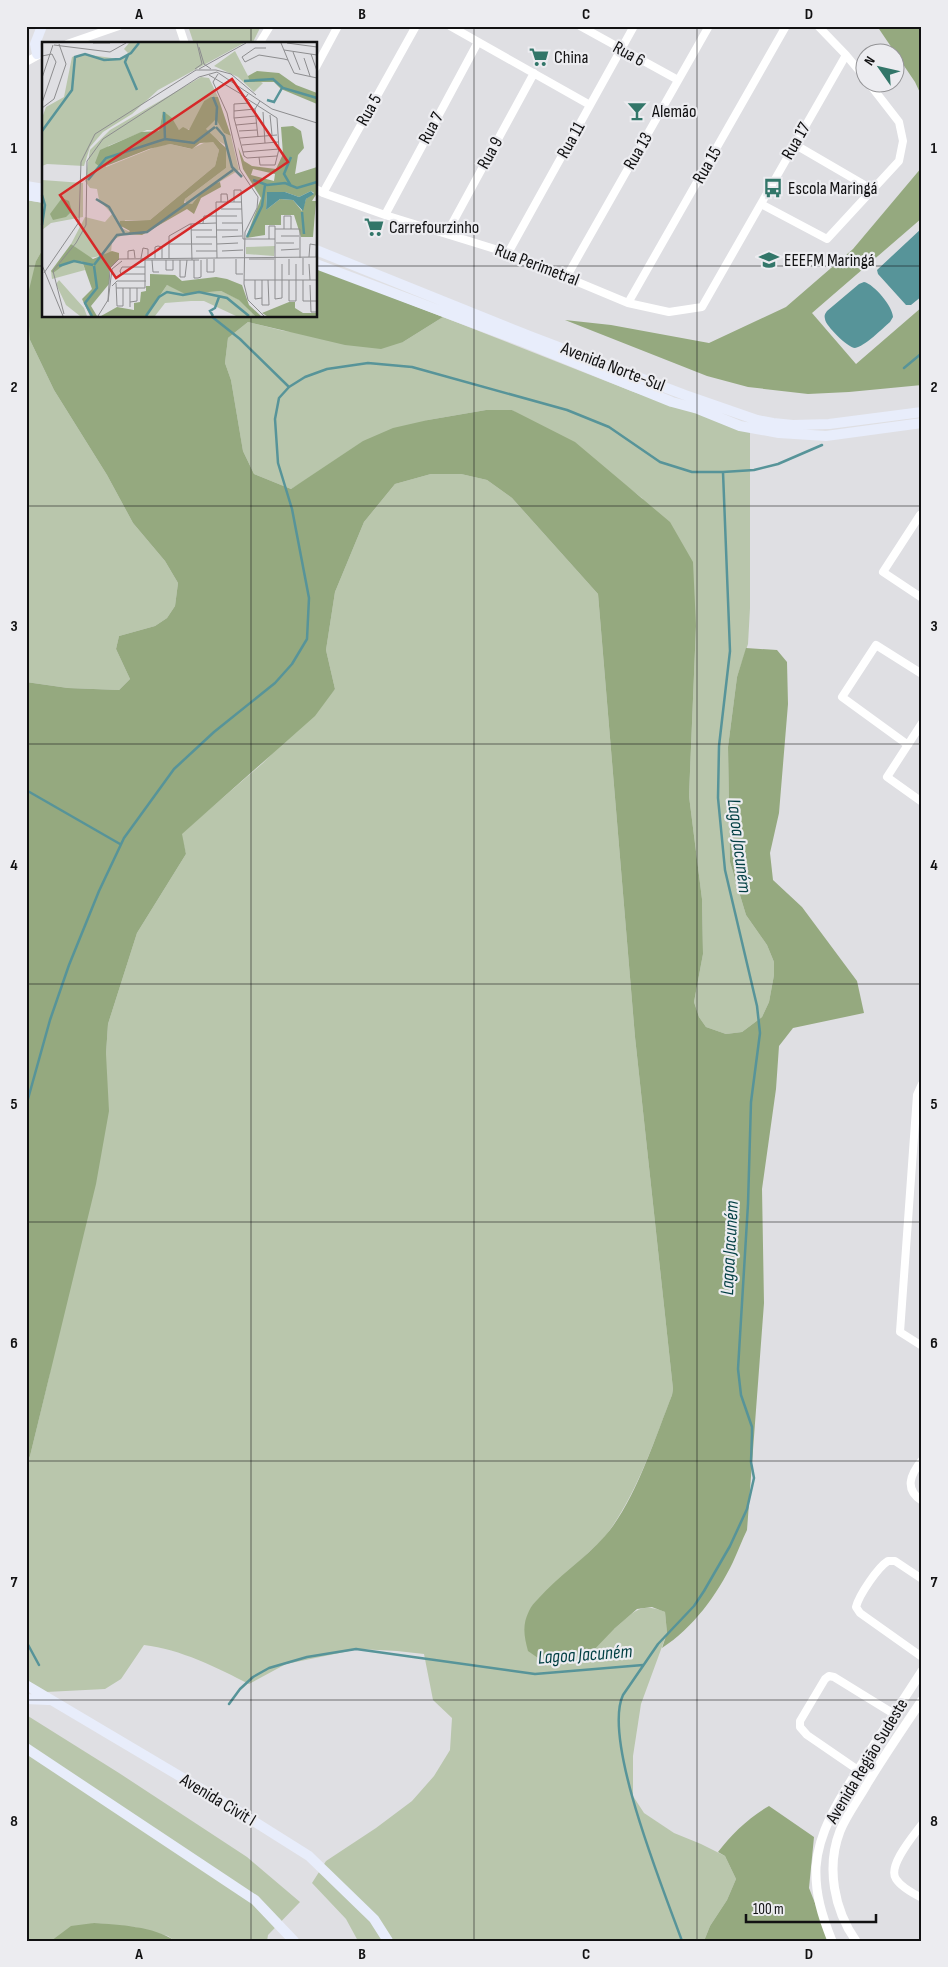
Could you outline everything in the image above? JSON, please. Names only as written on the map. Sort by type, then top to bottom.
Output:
[{"type":"main road","points":[[40,53],[35,44],[42,26]]},
{"type":"main road","points":[[26,186],[42,189]]},
{"type":"main road","points":[[26,195],[42,198]]},
{"type":"main road","name":"Avenida Norte-Sul","points":[[318,251],[685,396],[756,420],[773,424],[829,424],[922,412]]},
{"type":"main road","name":"Avenida Norte-Sul","points":[[318,265],[526,343],[672,402],[698,409],[740,426],[779,434],[826,436],[922,423]]},
{"type":"main road","name":"Avenida Civit I","points":[[26,1685],[225,1803],[309,1856],[374,1919],[388,1941]]},
{"type":"main road","points":[[26,1699],[52,1700]]},
{"type":"main road","points":[[26,1748],[255,1900],[294,1941]]},
{"type":"street","points":[[74,42],[119,26]]},
{"type":"street","points":[[179,26],[184,42]]},
{"type":"street","points":[[260,42],[270,26]]},
{"type":"street","points":[[318,63],[338,26]]},
{"type":"street","name":"Rua 5","points":[[320,191],[416,26]]},
{"type":"street","points":[[450,26],[590,105]]},
{"type":"street","name":"Rua 6","points":[[580,26],[678,80]]},
{"type":"street","name":"Rua 11","points":[[508,253],[634,26]]},
{"type":"street","name":"Rua 13","points":[[567,276],[709,26]]},
{"type":"street","name":"Rua 15","points":[[628,303],[786,26]]},
{"type":"street","points":[[818,26],[856,66]]},
{"type":"street","name":"Rua 7","points":[[385,215],[478,42]]},
{"type":"street","points":[[26,62],[40,53]]},
{"type":"street","name":"Rua 17","points":[[702,307],[846,54]]},
{"type":"street","name":"Rua 9","points":[[447,233],[534,73]]},
{"type":"street","points":[[761,204],[827,239],[900,161],[903,141],[899,122],[876,92]]},
{"type":"street","points":[[794,144],[873,190]]},
{"type":"street","name":"Rua Perimetral","points":[[320,191],[385,215],[508,253],[628,303],[668,312],[702,307]]},
{"type":"street","points":[[921,515],[883,572],[922,598]]},
{"type":"street","points":[[908,745],[842,698],[876,645],[922,674]]},
{"type":"street","points":[[922,723],[887,777],[922,802]]},
{"type":"street","points":[[921,1086],[917,1095],[900,1332],[922,1346]]},
{"type":"street","points":[[920,1462],[910,1484],[910,1489],[922,1501]]},
{"type":"street","points":[[922,1579],[890,1560],[882,1566],[857,1604],[858,1611],[922,1657]]},
{"type":"street","name":"Avenida Região Sudeste","points":[[832,1941],[819,1904],[816,1885],[816,1865],[821,1840],[858,1770],[922,1671]]},
{"type":"street","points":[[858,1770],[802,1731],[800,1721],[824,1679],[832,1676],[894,1714]]},
{"type":"street","name":"Avenida Região Sudeste","points":[[856,1941],[843,1921],[837,1904],[834,1883],[836,1849],[840,1832],[849,1813],[922,1700]]},
{"type":"street","points":[[887,1724],[900,1734]]},
{"type":"street","points":[[918,1896],[898,1882],[894,1869],[898,1858],[922,1824]]},
{"type":"green space","points":[[188,26],[261,26],[253,42],[193,42]]},
{"type":"green space","points":[[877,26],[922,26],[922,97],[906,69],[906,42],[888,42]]},
{"type":"green space","points":[[922,167],[922,218],[812,313],[856,364],[922,307],[922,385],[808,394],[748,387],[707,376],[565,320],[611,325],[709,343],[786,307],[853,249]]},
{"type":"green space","points":[[26,200],[42,203],[42,250],[36,261],[30,340],[54,390],[107,475],[133,523],[165,561],[178,583],[175,606],[167,618],[155,626],[119,636],[116,649],[130,679],[119,690],[68,688],[26,682]]},
{"type":"green space","points":[[42,250],[42,318],[318,318],[318,269],[443,317],[403,342],[381,349],[345,345],[248,322],[228,338],[225,363],[231,380],[243,451],[254,474],[291,489],[363,441],[393,428],[486,410],[512,410],[575,442],[670,522],[693,562],[696,626],[689,796],[702,899],[703,954],[694,1002],[699,1017],[706,1027],[726,1034],[742,1032],[762,1017],[769,1002],[774,975],[774,962],[767,945],[746,915],[730,862],[728,747],[737,677],[746,648],[777,650],[787,662],[788,704],[779,813],[770,853],[773,880],[802,907],[857,981],[864,1013],[793,1028],[779,1046],[776,1089],[762,1189],[764,1303],[747,1530],[720,1587],[694,1621],[662,1648],[667,1633],[665,1612],[652,1607],[637,1609],[590,1654],[548,1665],[528,1651],[525,1635],[525,1621],[533,1604],[605,1536],[626,1506],[651,1450],[673,1389],[635,1037],[598,594],[512,498],[487,480],[461,474],[431,474],[395,484],[364,522],[335,592],[326,650],[335,689],[315,716],[182,834],[186,854],[137,933],[108,1024],[106,1054],[109,1111],[96,1184],[30,1456],[26,1464],[26,682],[68,688],[119,690],[130,679],[116,649],[119,636],[155,626],[167,618],[175,606],[178,583],[165,561],[133,523],[107,475],[54,390],[30,340],[27,298],[36,261]]},
{"type":"green space","points":[[443,317],[631,391],[750,431],[750,608],[748,644],[737,677],[728,747],[730,862],[746,915],[767,945],[774,962],[774,975],[769,1002],[762,1017],[742,1032],[726,1034],[706,1027],[699,1017],[694,1002],[703,954],[702,899],[689,796],[696,626],[642,498],[613,476],[512,410],[486,410],[428,420],[313,476],[291,489],[254,474],[243,451],[231,380],[225,363],[228,338],[248,322],[284,331],[403,342]]},
{"type":"green space","points":[[431,474],[461,474],[487,480],[512,498],[598,594],[635,1037],[673,1389],[651,1449],[627,1502],[607,1534],[580,1561],[614,1629],[642,1608],[665,1612],[667,1633],[641,1704],[633,1756],[633,1796],[644,1813],[674,1833],[725,1856],[736,1879],[727,1900],[710,1926],[704,1941],[358,1941],[346,1919],[312,1883],[326,1861],[376,1828],[412,1801],[434,1776],[450,1750],[452,1718],[433,1700],[424,1654],[359,1649],[286,1664],[249,1684],[185,1655],[144,1645],[121,1679],[105,1689],[26,1693],[26,1464],[30,1456],[49,1377],[106,1054],[108,1024],[137,933],[186,854],[181,834],[263,763],[335,689],[326,650],[335,592],[364,522],[395,484]]},
{"type":"green space","points":[[28,1716],[247,1857],[300,1902],[268,1935],[267,1941],[175,1941],[168,1936],[134,1927],[94,1923],[51,1941],[26,1941],[26,1719]]},
{"type":"green space","points":[[769,1806],[814,1837],[809,1888],[830,1941],[704,1941],[710,1926],[727,1900],[736,1879],[725,1856],[718,1852],[754,1815]]},
{"type":"green space","points":[[94,1923],[147,1929],[175,1941],[51,1941],[71,1926]]},
{"type":"water","points":[[922,228],[922,296],[911,305],[906,305],[878,274],[877,270]]},
{"type":"water","points":[[864,282],[873,287],[882,296],[890,308],[893,317],[873,337],[855,348],[847,344],[833,331],[826,322],[825,316],[827,311],[859,284]]},
{"type":"waterway","points":[[214,318],[240,339],[289,387]]},
{"type":"waterway","name":"Lagoa Jacuném","points":[[904,368],[922,353]]},
{"type":"waterway","points":[[26,1106],[50,1020],[69,965],[99,891],[124,838],[174,769],[214,732],[275,683],[292,664],[307,639],[309,598],[292,509],[278,463],[275,419],[279,398],[289,387],[305,377],[327,369],[368,363],[412,367],[567,410],[609,427],[660,462],[692,472],[754,470],[778,464],[822,445]]},
{"type":"waterway","name":"Lagoa Jacuném","points":[[682,1941],[638,1816],[621,1745],[619,1716],[623,1695],[658,1644],[694,1606],[730,1546],[747,1509],[754,1478],[751,1462],[752,1427],[741,1395],[738,1369],[748,1204],[751,1102],[760,1033],[757,1006],[725,870],[718,798],[719,746],[730,651],[723,472]]},
{"type":"waterway","points":[[26,790],[120,844]]},
{"type":"waterway","points":[[26,1641],[39,1665]]},
{"type":"waterway","name":"Lagoa Jacuném","points":[[229,1704],[240,1689],[253,1677],[269,1668],[307,1657],[356,1649],[535,1674],[643,1665]]},
{"type":"place","name":"China","points":[[539,57]]},
{"type":"place","name":"Alemão","points":[[637,111]]},
{"type":"place","name":"Escola Maringá","points":[[773,188]]},
{"type":"place","name":"Carrefourzinho","points":[[374,227]]},
{"type":"place","name":"EEEFM Maringá","points":[[769,260]]}]
